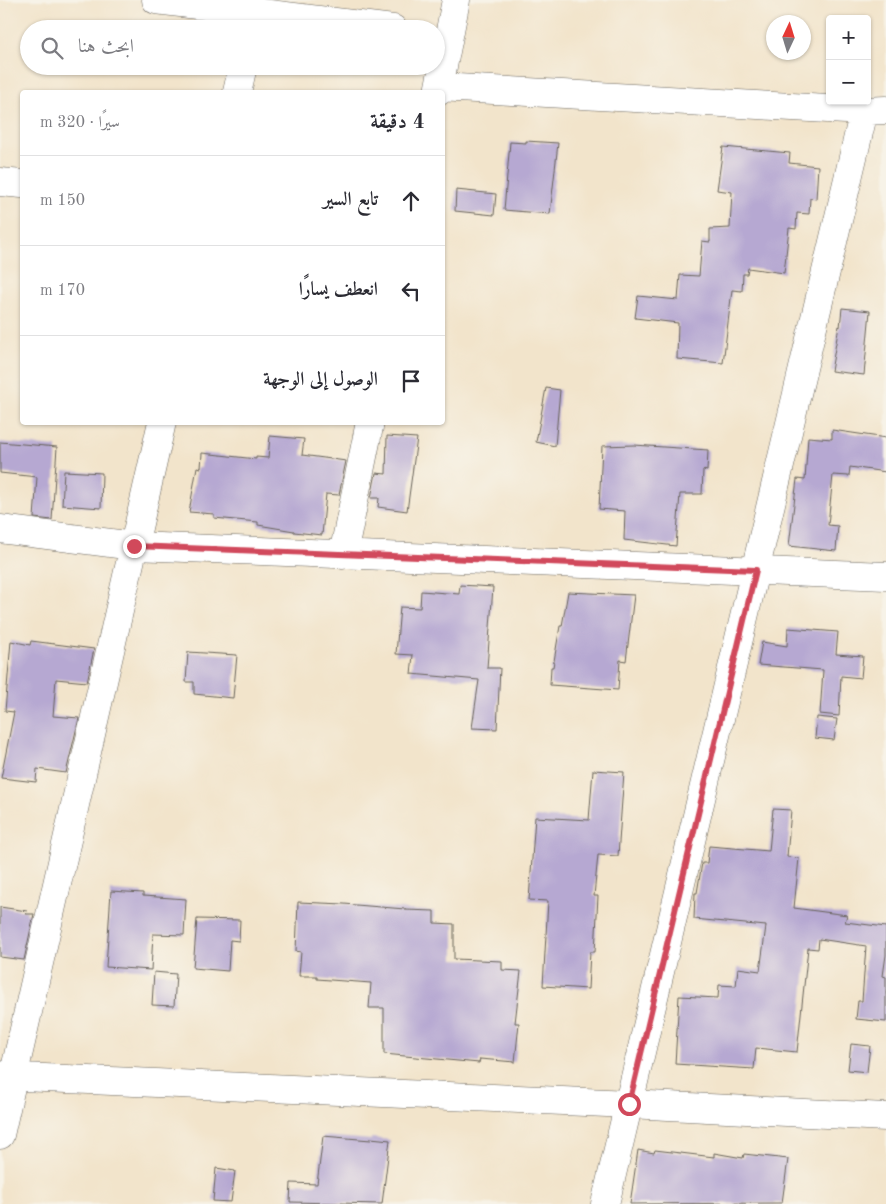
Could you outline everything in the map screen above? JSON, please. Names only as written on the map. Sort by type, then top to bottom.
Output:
[{"type":"street","points":[[156,0],[310,20]]},
{"type":"street","points":[[445,29],[456,0]]},
{"type":"street","points":[[238,90],[241,75]]},
{"type":"street","points":[[438,90],[439,75]]},
{"type":"street","points":[[445,90],[875,111],[756,570],[605,1204]]},
{"type":"street","points":[[0,182],[20,184]]},
{"type":"street","points":[[0,1135],[7,1076],[161,425]]},
{"type":"street","points":[[343,555],[369,425]]},
{"type":"street","points":[[0,529],[134,546],[886,576]]},
{"type":"street","points":[[7,1076],[629,1104],[886,1118]]},
{"type":"building","points":[[526,141],[558,143],[550,214],[504,210],[510,142],[526,143]]},
{"type":"building","points":[[723,147],[790,153],[789,163],[818,166],[816,199],[810,198],[809,214],[797,213],[796,229],[789,228],[784,273],[748,268],[747,274],[743,274],[742,291],[732,290],[723,363],[677,359],[678,323],[635,318],[638,296],[678,300],[680,275],[699,276],[702,241],[710,242],[710,229],[730,228],[732,192],[717,190]]},
{"type":"building","points":[[456,190],[496,194],[494,215],[455,211]]},
{"type":"building","points":[[842,308],[870,311],[864,375],[831,371]]},
{"type":"building","points":[[546,388],[560,390],[555,446],[536,442]]},
{"type":"building","points":[[832,430],[886,438],[886,472],[850,467],[849,476],[833,475],[828,525],[838,526],[836,551],[789,546],[797,479],[805,480],[808,437],[832,439]]},
{"type":"building","points":[[270,436],[304,439],[302,455],[346,461],[339,495],[326,494],[322,535],[258,525],[258,522],[214,518],[214,514],[189,512],[197,467],[201,468],[202,453],[256,459],[256,457],[268,458]]},
{"type":"building","points":[[387,436],[417,438],[407,511],[378,507],[379,498],[371,498],[376,473],[386,474]]},
{"type":"building","points":[[0,442],[57,447],[52,520],[34,518],[37,477],[0,473]]},
{"type":"building","points":[[634,445],[708,450],[707,471],[703,470],[702,494],[680,494],[676,546],[624,540],[625,511],[599,509],[602,446]]},
{"type":"building","points":[[64,471],[102,473],[101,508],[62,505]]},
{"type":"building","points":[[460,585],[493,587],[487,668],[500,668],[497,729],[472,728],[479,680],[411,674],[413,655],[396,654],[400,607],[420,608],[421,591],[459,594]]},
{"type":"building","points":[[568,592],[634,595],[626,661],[620,660],[618,690],[550,685],[551,667],[553,667]]},
{"type":"building","points":[[788,628],[838,632],[836,654],[863,656],[861,678],[841,676],[839,716],[820,714],[823,670],[758,665],[762,642],[787,646]]},
{"type":"building","points":[[11,641],[30,645],[31,641],[94,649],[87,682],[56,679],[53,716],[79,718],[66,773],[37,769],[36,782],[1,778],[14,712],[5,711]]},
{"type":"building","points":[[188,652],[237,655],[233,698],[194,694],[194,682],[186,682]]},
{"type":"building","points":[[817,717],[837,719],[834,740],[815,738]]},
{"type":"building","points":[[593,770],[624,772],[618,856],[598,855],[594,896],[598,896],[595,952],[590,952],[588,989],[543,986],[548,901],[529,900],[535,817],[589,820]]},
{"type":"building","points":[[773,809],[791,810],[787,857],[799,858],[794,908],[847,915],[845,922],[886,927],[886,955],[883,976],[886,977],[886,1022],[856,1019],[858,1001],[862,1001],[866,946],[819,939],[818,949],[808,948],[797,1052],[756,1048],[754,1069],[675,1064],[679,996],[718,998],[719,985],[736,986],[738,968],[760,971],[766,926],[694,919],[695,893],[697,893],[702,863],[707,863],[709,846],[769,851]]},
{"type":"building","points":[[111,891],[143,893],[143,896],[186,899],[184,935],[153,934],[151,970],[106,967]]},
{"type":"building","points":[[298,902],[434,911],[434,923],[454,924],[454,959],[502,961],[502,970],[521,971],[515,1023],[519,1023],[515,1062],[480,1059],[479,1063],[384,1054],[384,1008],[369,1008],[371,983],[317,979],[317,976],[299,976],[301,952],[296,951]]},
{"type":"building","points":[[0,907],[27,911],[26,914],[34,914],[24,960],[0,957]]},
{"type":"building","points":[[197,919],[240,920],[239,941],[230,940],[228,971],[193,968]]},
{"type":"building","points":[[154,972],[176,974],[174,1006],[152,1005]]},
{"type":"building","points":[[851,1044],[870,1046],[867,1072],[848,1070]]},
{"type":"building","points":[[323,1136],[390,1140],[382,1204],[290,1202],[291,1183],[317,1184]]},
{"type":"building","points":[[638,1150],[654,1153],[655,1150],[714,1157],[714,1153],[743,1158],[744,1154],[788,1159],[782,1203],[630,1204]]},
{"type":"building","points":[[216,1168],[235,1171],[231,1202],[213,1201]]},
{"type":"route","points":[[134,546],[756,570],[629,1104]]}]
